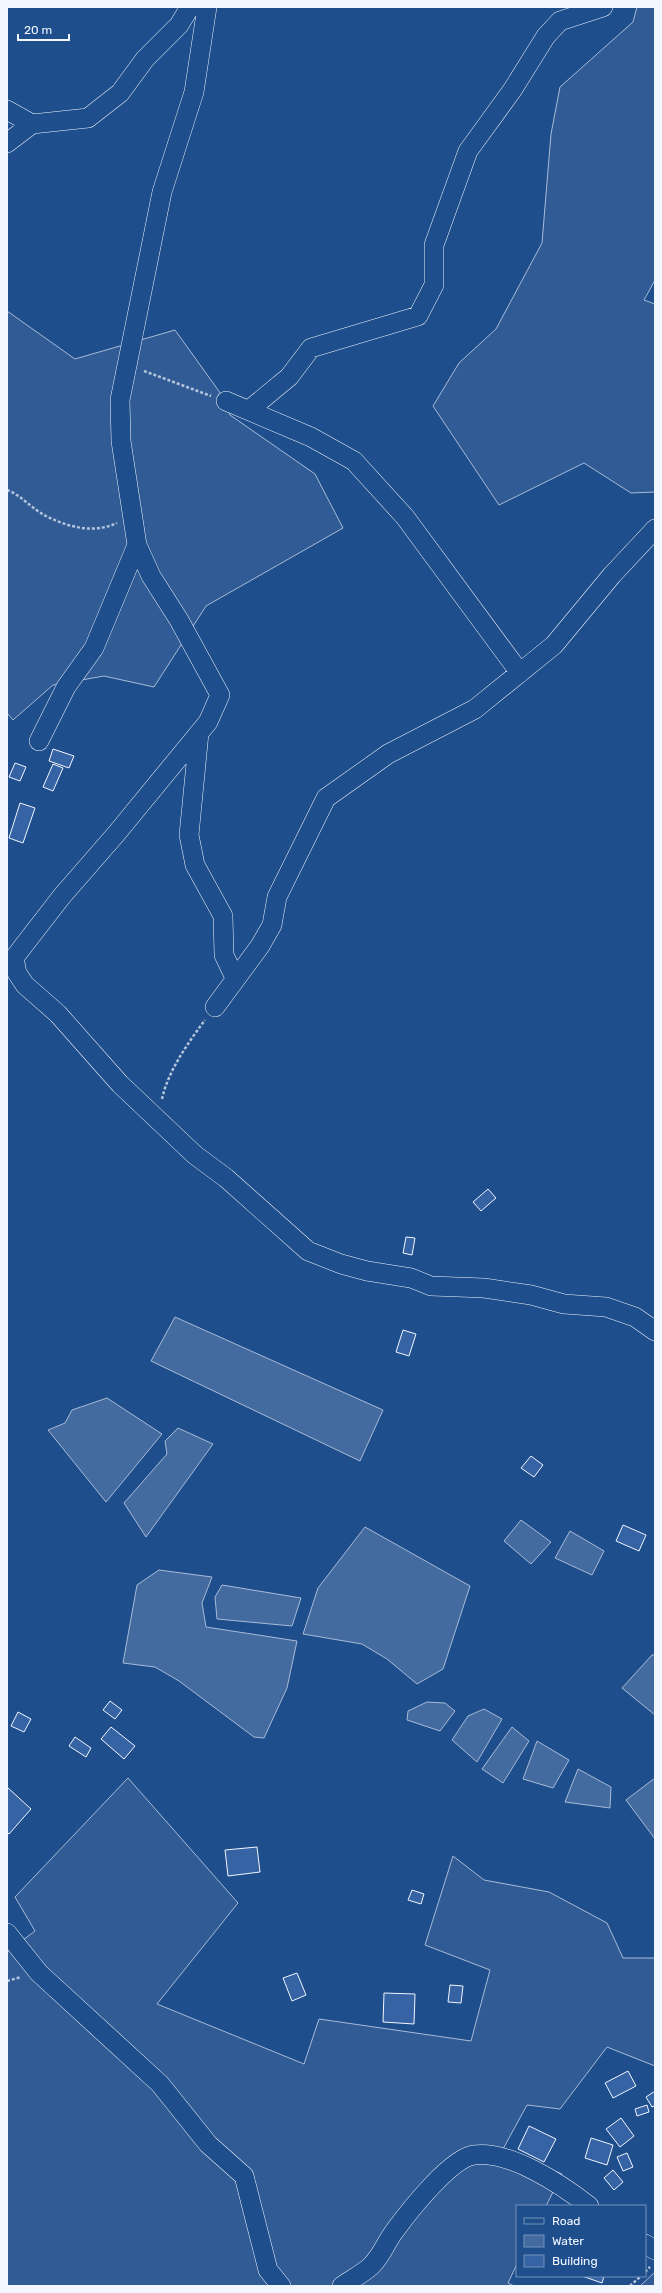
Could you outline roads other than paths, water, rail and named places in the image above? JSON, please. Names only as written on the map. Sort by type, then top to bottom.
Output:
[{"type":"street","points":[[7,142],[32,124],[88,118],[120,93],[145,59],[178,25],[190,7]]},
{"type":"street","points":[[207,7],[194,92],[162,192],[120,400],[121,441],[131,516],[137,545],[151,576],[179,620],[220,695],[208,722],[116,834],[62,896],[14,958],[17,973],[24,985],[58,1014],[120,1084],[157,1120],[195,1155],[226,1178],[308,1251],[341,1264],[367,1271],[412,1278],[431,1286],[484,1288],[531,1295],[564,1304],[606,1307],[635,1317],[655,1331]]},
{"type":"street","points":[[249,410],[289,377],[311,348],[418,316],[434,285],[434,245],[468,152],[513,89],[546,36],[560,21],[602,7]]},
{"type":"street","points":[[7,110],[32,124]]},
{"type":"street","points":[[226,401],[311,437],[354,461],[405,517],[520,673]]},
{"type":"street","points":[[215,1007],[260,946],[272,925],[277,897],[326,798],[352,778],[388,754],[475,709],[520,673],[554,645],[612,575],[655,529]]},
{"type":"street","points":[[39,741],[66,687],[94,648],[137,545]]},
{"type":"street","points":[[199,733],[189,835],[195,865],[223,916],[224,954],[235,978]]},
{"type":"street","points":[[7,1933],[39,1973],[160,2084],[208,2144],[244,2176],[268,2270],[281,2286]]},
{"type":"street","points":[[342,2286],[372,2265],[395,2229],[421,2197],[455,2163],[473,2155],[493,2155],[535,2170],[566,2188],[588,2205]]},
{"type":"street","points":[[646,2245],[655,2250]]},
{"type":"water","points":[[175,1317],[383,1410],[360,1461],[151,1361]]},
{"type":"water","points":[[107,1398],[162,1434],[106,1502],[48,1430],[65,1423],[72,1410]]},
{"type":"water","points":[[178,1428],[213,1444],[146,1537],[124,1503],[167,1454],[165,1441]]},
{"type":"water","points":[[521,1520],[551,1542],[531,1564],[504,1541]]},
{"type":"water","points":[[365,1527],[470,1586],[443,1669],[417,1684],[387,1659],[362,1644],[303,1634],[318,1588]]},
{"type":"water","points":[[570,1531],[604,1551],[592,1575],[555,1558]]},
{"type":"water","points":[[159,1570],[212,1577],[202,1603],[206,1627],[297,1641],[287,1688],[264,1738],[254,1737],[179,1681],[155,1667],[123,1663],[137,1585]]},
{"type":"water","points":[[222,1585],[301,1598],[292,1626],[217,1619],[215,1597]]},
{"type":"water","points":[[652,1655],[655,1655],[655,1715],[622,1688]]},
{"type":"water","points":[[427,1702],[445,1703],[455,1711],[440,1731],[407,1720],[408,1711]]},
{"type":"water","points":[[484,1709],[502,1719],[477,1762],[452,1740],[468,1716]]},
{"type":"water","points":[[512,1727],[529,1741],[503,1783],[482,1769]]},
{"type":"water","points":[[537,1741],[569,1760],[553,1788],[523,1779]]},
{"type":"water","points":[[578,1769],[611,1787],[610,1808],[565,1802]]},
{"type":"water","points":[[655,1778],[655,1839],[626,1800]]}]
